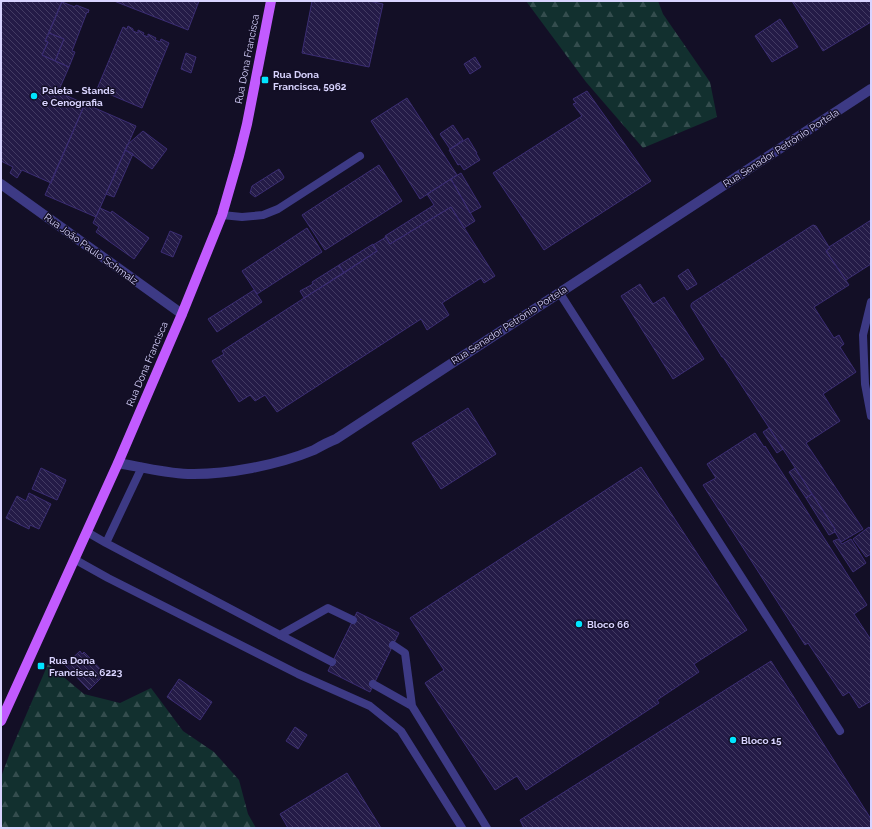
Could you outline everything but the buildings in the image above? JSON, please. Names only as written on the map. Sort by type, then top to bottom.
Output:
[{"type":"main road","name":"Rua Dona Francisca","points":[[1,721],[118,463],[182,314],[222,215],[247,124],[271,1]]},
{"type":"street","name":"Rua Senador Petrônio Portela","points":[[118,463],[188,474],[238,471],[286,460],[313,450],[336,439],[871,89]]},
{"type":"street","name":"Rua João Paulo Schmalz","points":[[1,184],[182,314]]},
{"type":"lane","points":[[222,215],[242,217],[263,215],[278,209],[360,156]]},
{"type":"lane","points":[[560,292],[840,731]]},
{"type":"lane","points":[[871,302],[863,335],[865,384],[871,416]]},
{"type":"lane","points":[[106,543],[142,467]]},
{"type":"lane","points":[[87,532],[332,662]]},
{"type":"lane","points":[[74,559],[298,674],[370,706],[401,731],[462,828]]},
{"type":"lane","points":[[280,635],[328,608],[353,620]]},
{"type":"lane","points":[[393,645],[405,653],[412,706],[487,828]]},
{"type":"lane","points":[[373,684],[412,706]]},
{"type":"green space","points":[[526,1],[658,1],[663,14],[710,82],[717,117],[643,148],[586,82]]},
{"type":"green space","points":[[48,664],[84,694],[120,703],[151,688],[183,731],[214,752],[239,780],[248,814],[256,828],[1,828],[1,777]]},
{"type":"place","name":"Rua Dona Francisca, 5962","points":[[265,80]]},
{"type":"place","name":"Paleta - Stands e Cenografia","points":[[34,96]]},
{"type":"place","name":"Bloco 66","points":[[579,624]]},
{"type":"place","name":"Rua Dona Francisca, 6223","points":[[41,666]]},
{"type":"place","name":"Bloco 15","points":[[733,740]]}]
